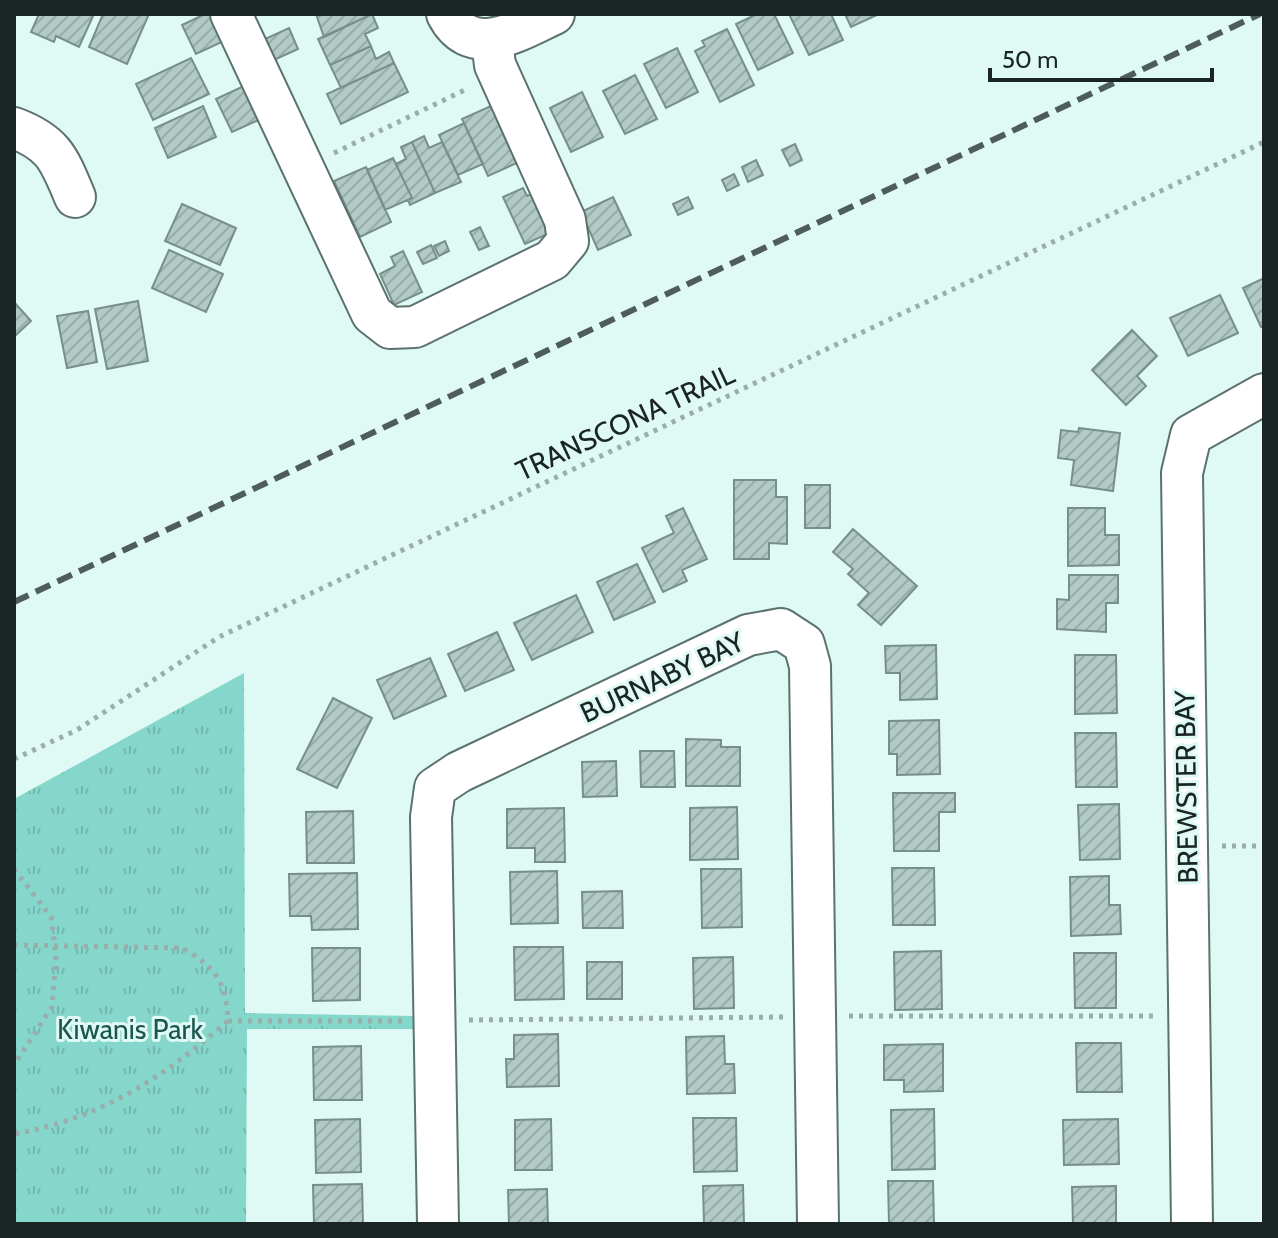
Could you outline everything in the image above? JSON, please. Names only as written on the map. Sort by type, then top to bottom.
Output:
[{"type":"street","points":[[231,14],[372,314],[390,328],[415,327],[552,260],[568,241],[565,220],[496,58],[447,14]]},
{"type":"street","points":[[496,58],[554,14]]},
{"type":"street","points":[[14,128],[36,136],[58,156],[75,197]]},
{"type":"street","name":"BREWSTER BAY","points":[[1192,1224],[1182,473],[1191,435],[1264,394]]},
{"type":"street","name":"BURNABY BAY","points":[[438,1224],[431,817],[435,788],[459,772],[748,635],[781,629],[804,644],[810,666],[818,1224]]},
{"type":"path","points":[[303,168],[496,58]]},
{"type":"path","name":"TRANSCONA TRAIL","points":[[14,759],[77,730],[219,637],[1264,142]]},
{"type":"path","points":[[14,869],[51,917],[55,948],[52,1007],[14,1065]]},
{"type":"path","points":[[14,945],[182,948],[205,961],[227,991],[228,1021]]},
{"type":"path","points":[[14,1134],[53,1127],[123,1099],[151,1082],[228,1021],[1189,1016]]},
{"type":"green space","name":"Kiwanis Park","points":[[244,673],[245,1013],[415,1016],[416,1029],[247,1029],[246,1224],[14,1224],[14,799]]},
{"type":"building","points":[[39,14],[94,14],[79,47],[56,36],[54,42],[31,32]]},
{"type":"building","points":[[103,14],[149,14],[127,64],[89,47]]},
{"type":"building","points":[[205,14],[216,14],[228,39],[196,54],[182,25]]},
{"type":"building","points":[[316,14],[372,14],[324,37]]},
{"type":"building","points":[[372,14],[378,28],[365,34],[371,46],[330,65],[318,39]]},
{"type":"building","points":[[757,14],[774,14],[793,53],[758,70],[736,24]]},
{"type":"building","points":[[789,14],[831,14],[843,40],[809,55]]},
{"type":"building","points":[[845,14],[879,14],[851,27]]},
{"type":"building","points":[[289,28],[298,49],[272,61],[263,40]]},
{"type":"building","points":[[727,29],[754,85],[720,102],[695,51],[705,46],[702,41]]},
{"type":"building","points":[[371,46],[376,59],[389,52],[394,63],[341,88],[330,65]]},
{"type":"building","points":[[677,48],[698,92],[666,108],[644,64]]},
{"type":"building","points":[[191,58],[209,94],[153,120],[136,84]]},
{"type":"building","points":[[394,63],[408,92],[341,124],[327,94]]},
{"type":"building","points":[[635,75],[657,119],[625,134],[603,91]]},
{"type":"building","points":[[248,84],[263,118],[232,132],[216,99]]},
{"type":"building","points":[[582,92],[603,137],[571,152],[550,108]]},
{"type":"building","points":[[493,105],[519,162],[488,176],[462,119]]},
{"type":"building","points":[[203,106],[216,137],[168,158],[155,128]]},
{"type":"building","points":[[464,123],[483,164],[458,175],[439,135]]},
{"type":"building","points":[[424,136],[429,148],[442,142],[461,182],[435,193],[412,142]]},
{"type":"building","points":[[412,142],[435,193],[410,205],[408,200],[412,198],[396,164],[406,159],[401,147]]},
{"type":"building","points":[[795,144],[802,160],[790,166],[782,150]]},
{"type":"building","points":[[393,158],[412,198],[385,210],[367,170]]},
{"type":"building","points":[[756,160],[763,175],[748,182],[742,167]]},
{"type":"building","points":[[366,167],[391,222],[360,237],[334,181]]},
{"type":"building","points":[[734,174],[739,185],[727,191],[722,180]]},
{"type":"building","points":[[523,188],[527,196],[536,192],[554,231],[525,244],[503,197]]},
{"type":"building","points":[[613,197],[631,235],[598,250],[581,212]]},
{"type":"building","points":[[688,197],[693,208],[678,215],[673,204]]},
{"type":"building","points":[[182,204],[236,228],[220,265],[165,241]]},
{"type":"building","points":[[480,227],[489,246],[479,250],[470,232]]},
{"type":"building","points":[[445,241],[449,251],[439,256],[434,246]]},
{"type":"building","points":[[431,245],[437,258],[423,264],[417,252]]},
{"type":"building","points":[[169,250],[223,274],[206,312],[152,288]]},
{"type":"building","points":[[403,251],[422,292],[394,305],[380,274],[395,266],[391,257]]},
{"type":"building","points":[[1264,278],[1264,325],[1261,327],[1243,288]]},
{"type":"building","points":[[1220,295],[1238,333],[1188,356],[1170,318]]},
{"type":"building","points":[[138,301],[148,361],[107,369],[95,309]]},
{"type":"building","points":[[14,302],[31,321],[14,337]]},
{"type":"building","points":[[88,311],[97,362],[67,368],[57,316]]},
{"type":"building","points":[[1132,330],[1157,356],[1137,376],[1146,386],[1126,405],[1092,370]]},
{"type":"building","points":[[1079,428],[1120,433],[1113,491],[1071,485],[1074,460],[1058,458],[1061,430],[1078,432]]},
{"type":"building","points":[[734,480],[776,480],[776,497],[787,497],[787,544],[769,543],[769,559],[734,559]]},
{"type":"building","points":[[805,485],[830,485],[830,528],[805,528]]},
{"type":"building","points":[[683,508],[707,559],[682,570],[687,581],[663,592],[642,548],[674,533],[666,516]]},
{"type":"building","points":[[1068,508],[1105,508],[1105,535],[1119,535],[1119,565],[1068,566]]},
{"type":"building","points":[[853,529],[917,586],[881,625],[858,605],[869,593],[848,574],[853,569],[833,552]]},
{"type":"building","points":[[637,564],[655,602],[614,620],[597,582]]},
{"type":"building","points":[[1069,575],[1118,575],[1118,603],[1106,603],[1106,632],[1057,629],[1057,599],[1069,600]]},
{"type":"building","points":[[576,595],[593,632],[532,660],[514,623]]},
{"type":"building","points":[[497,632],[514,670],[465,691],[448,654]]},
{"type":"building","points":[[936,645],[937,699],[900,700],[900,673],[886,673],[885,646]]},
{"type":"building","points":[[1075,655],[1116,655],[1117,713],[1075,714]]},
{"type":"building","points":[[430,658],[446,696],[394,719],[377,680]]},
{"type":"building","points":[[333,698],[372,718],[337,788],[297,769]]},
{"type":"building","points":[[939,720],[940,774],[897,775],[897,754],[889,754],[889,721]]},
{"type":"building","points":[[1075,733],[1116,733],[1117,787],[1076,787]]},
{"type":"building","points":[[686,739],[721,740],[721,747],[740,747],[740,786],[686,786]]},
{"type":"building","points":[[640,751],[674,751],[675,787],[641,787]]},
{"type":"building","points":[[616,761],[617,796],[583,797],[582,762]]},
{"type":"building","points":[[893,793],[955,793],[955,812],[939,812],[939,851],[894,851]]},
{"type":"building","points":[[1119,804],[1120,859],[1080,860],[1078,805]]},
{"type":"building","points":[[737,807],[738,859],[690,860],[690,808]]},
{"type":"building","points":[[564,808],[565,862],[535,862],[535,848],[507,848],[507,809]]},
{"type":"building","points":[[353,811],[354,863],[307,863],[306,812]]},
{"type":"building","points":[[892,868],[934,868],[935,925],[893,925]]},
{"type":"building","points":[[701,869],[741,869],[742,927],[702,928]]},
{"type":"building","points":[[557,871],[558,923],[511,924],[510,872]]},
{"type":"building","points":[[357,873],[358,929],[312,930],[311,916],[290,916],[289,874]]},
{"type":"building","points":[[1109,876],[1109,905],[1120,905],[1121,934],[1071,936],[1070,877]]},
{"type":"building","points":[[622,891],[623,928],[583,928],[582,892]]},
{"type":"building","points":[[514,947],[563,947],[564,999],[515,1000]]},
{"type":"building","points":[[312,948],[360,948],[360,1000],[313,1001]]},
{"type":"building","points":[[941,951],[942,1009],[895,1010],[894,952]]},
{"type":"building","points":[[1074,953],[1116,953],[1116,1008],[1075,1008]]},
{"type":"building","points":[[733,957],[734,1008],[694,1009],[693,958]]},
{"type":"building","points":[[587,962],[622,962],[622,999],[587,999]]},
{"type":"building","points":[[558,1034],[559,1086],[507,1087],[506,1059],[514,1059],[514,1035]]},
{"type":"building","points":[[724,1036],[725,1064],[734,1064],[735,1093],[687,1094],[686,1037]]},
{"type":"building","points":[[1076,1043],[1121,1043],[1122,1092],[1077,1092]]},
{"type":"building","points":[[943,1044],[943,1091],[904,1092],[904,1080],[884,1080],[884,1045]]},
{"type":"building","points":[[361,1046],[362,1100],[314,1100],[313,1047]]},
{"type":"building","points":[[934,1109],[935,1169],[892,1170],[891,1110]]},
{"type":"building","points":[[693,1118],[736,1118],[737,1171],[694,1172]]},
{"type":"building","points":[[360,1119],[361,1172],[316,1173],[315,1120]]},
{"type":"building","points":[[551,1119],[552,1170],[515,1170],[515,1120]]},
{"type":"building","points":[[1118,1119],[1119,1164],[1064,1165],[1063,1120]]},
{"type":"building","points":[[888,1181],[933,1181],[934,1224],[889,1224]]},
{"type":"building","points":[[362,1184],[363,1224],[314,1224],[313,1185]]},
{"type":"building","points":[[743,1185],[744,1224],[704,1224],[703,1186]]},
{"type":"building","points":[[1116,1186],[1116,1224],[1073,1224],[1072,1187]]},
{"type":"building","points":[[547,1189],[548,1224],[509,1224],[508,1190]]},
{"type":"railway","points":[[14,602],[1260,14]]}]
